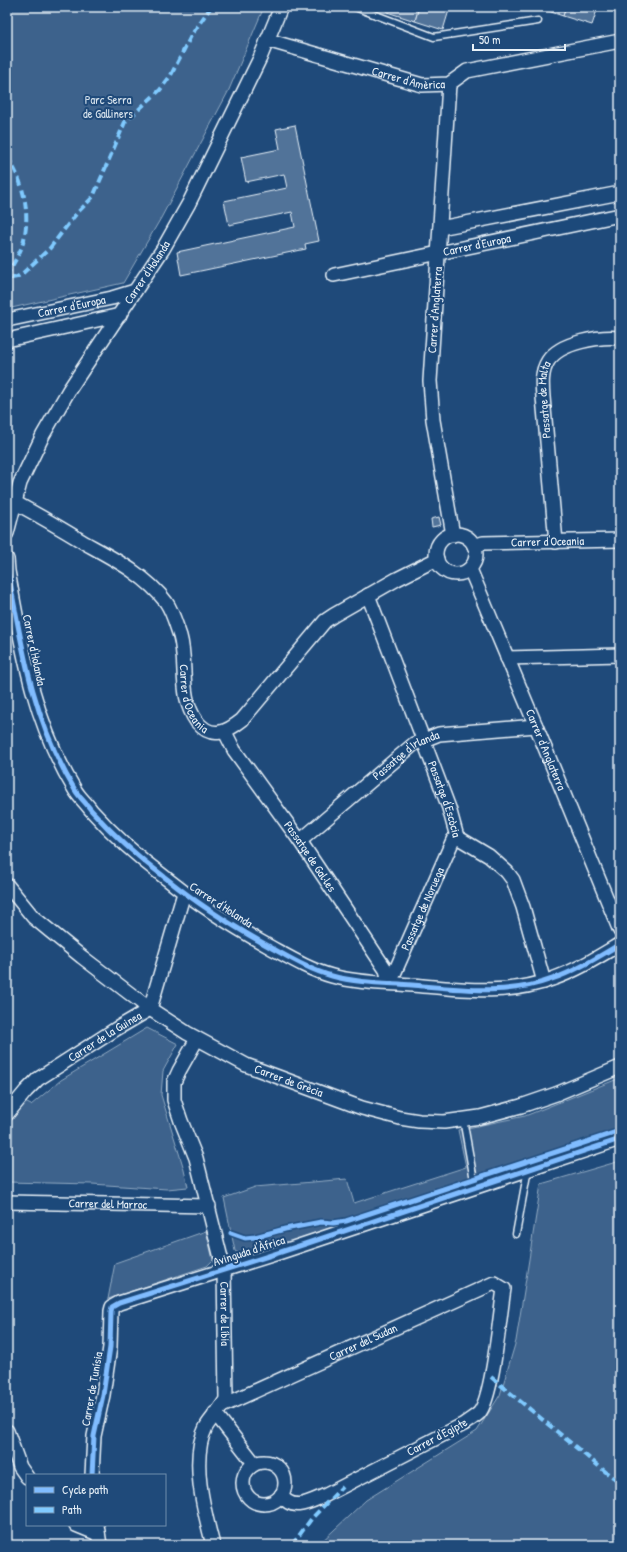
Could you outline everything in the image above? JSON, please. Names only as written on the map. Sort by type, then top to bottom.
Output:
[{"type":"street","name":"Carrer d'Holanda","points":[[7,533],[20,483],[48,425],[69,390],[163,249],[189,203],[260,58],[281,7]]},
{"type":"street","name":"Carrer d'Amèrica","points":[[267,40],[422,85],[449,84],[467,71],[620,41]]},
{"type":"street","name":"Carrer d'Anglaterra","points":[[449,84],[430,381],[431,402],[453,535]]},
{"type":"street","name":"Carrer d'Europa","points":[[440,228],[620,193]]},
{"type":"street","name":"Carrer d'Europa","points":[[334,275],[620,215]]},
{"type":"street","name":"Carrer d'Europa","points":[[7,320],[112,298],[135,291]]},
{"type":"street","name":"Carrer d'Europa","points":[[7,340],[120,315]]},
{"type":"street","name":"Passatge de Malta","points":[[556,542],[543,397],[542,380],[545,368],[549,360],[556,353],[570,346],[588,340],[620,338]]},
{"type":"street","name":"Carrer d'Oceania","points":[[14,502],[125,566],[159,594],[173,615],[179,634],[185,691],[193,714],[198,723],[216,733],[225,732],[232,728],[252,709],[325,621],[368,595],[437,559]]},
{"type":"street","points":[[460,535],[466,537],[474,546],[476,558],[470,569],[463,573],[455,574],[447,572],[441,567],[437,559],[437,553],[442,541],[447,537],[460,535]]},
{"type":"street","name":"Carrer d'Oceania","points":[[474,546],[483,543],[620,540]]},
{"type":"street","name":"Carrer d'Holanda","points":[[7,559],[9,577],[30,684],[39,714],[63,769],[76,792],[119,840],[184,893],[217,916],[299,964],[332,976],[367,982],[481,990],[503,990],[544,982],[567,973],[620,944]]},
{"type":"street","name":"Carrer d'Anglaterra","points":[[470,569],[620,930]]},
{"type":"street","name":"Passatge d'Escòcia","points":[[368,595],[423,739],[457,837],[489,856],[507,872],[513,880],[521,900],[544,982]]},
{"type":"street","points":[[507,658],[620,655]]},
{"type":"street","name":"Passatge d'Irlanda","points":[[300,841],[414,744],[423,739],[439,734],[536,726]]},
{"type":"street","name":"Passatge de Gal·les","points":[[225,732],[234,750],[300,841],[386,970],[390,983]]},
{"type":"street","name":"Passatge de Noruega","points":[[390,983],[453,840],[457,837]]},
{"type":"street","name":"Carrer de Grècia","points":[[7,885],[33,917],[82,958],[150,1009],[187,1033],[246,1065],[362,1108],[400,1118],[419,1121],[444,1122],[463,1119],[521,1106],[556,1094],[620,1067]]},
{"type":"street","name":"Carrer de la Guinea","points":[[7,1114],[38,1079],[150,1009],[184,893]]},
{"type":"street","name":"Carrer de Líbia","points":[[197,1039],[178,1070],[174,1082],[174,1100],[196,1158],[224,1270],[226,1399],[206,1428],[200,1444],[199,1460],[204,1514],[213,1545]]},
{"type":"street","name":"Avinguda d'Àfrica","points":[[112,1307],[119,1303],[433,1202],[475,1186],[620,1139]]},
{"type":"street","name":"Carrer del Marroc","points":[[7,1202],[209,1206]]},
{"type":"street","name":"Carrer del Sudan","points":[[218,1410],[494,1283],[504,1289]]},
{"type":"street","name":"Carrer d'Egipte","points":[[282,1495],[285,1501],[292,1504],[304,1504],[326,1495],[464,1424],[479,1412],[486,1398],[491,1376],[504,1289]]},
{"type":"street","name":"Carrer de Tunísia","points":[[92,1474],[94,1436],[103,1395],[110,1347],[112,1307]]},
{"type":"street","points":[[218,1410],[254,1463]]},
{"type":"street","points":[[7,1431],[20,1467],[26,1476]]},
{"type":"street","points":[[266,1461],[277,1465],[283,1472],[285,1488],[282,1495],[275,1501],[267,1504],[258,1504],[251,1500],[244,1489],[242,1485],[243,1476],[247,1469],[254,1463],[266,1461]]},
{"type":"street","points":[[78,1526],[99,1535]]},
{"type":"lane","points":[[355,7],[434,37],[538,21]]},
{"type":"lane","points":[[463,1119],[475,1186]]},
{"type":"lane","points":[[516,1234],[528,1169]]},
{"type":"green space","name":"Parc Serra de Galliners","points":[[7,7],[264,7],[228,92],[161,218],[123,283],[7,309]]},
{"type":"green space","points":[[147,1028],[178,1044],[163,1071],[161,1095],[188,1187],[167,1189],[92,1184],[7,1182],[7,1093],[31,1105],[61,1080]]},
{"type":"green space","points":[[620,1078],[620,1128],[342,1220],[343,1225],[243,1257],[235,1251],[224,1198],[255,1187],[347,1179],[354,1203],[466,1167],[458,1130],[525,1116]]},
{"type":"green space","points":[[620,1161],[620,1545],[318,1545],[366,1500],[477,1431],[500,1395],[516,1341],[541,1184]]},
{"type":"green space","points":[[206,1231],[213,1260],[207,1266],[108,1299],[115,1263]]},
{"type":"building","points":[[388,7],[419,7],[415,21],[387,12]]},
{"type":"building","points":[[419,7],[450,7],[443,30],[415,21]]},
{"type":"building","points":[[536,7],[566,7],[563,16]]},
{"type":"building","points":[[566,7],[598,7],[592,25],[563,16]]},
{"type":"building","points":[[295,125],[319,241],[305,244],[306,249],[181,275],[177,252],[295,227],[292,212],[229,225],[224,201],[287,188],[284,174],[246,182],[241,157],[280,149],[276,129]]},
{"type":"building","points":[[439,517],[441,525],[432,527],[431,519]]},
{"type":"marked path","points":[[7,15],[8,7]]},
{"type":"marked path","points":[[7,157],[13,166],[22,187],[26,210],[23,243],[7,276],[12,278],[23,273],[50,248],[76,214],[93,197],[125,122],[160,90],[171,75],[192,34],[211,7]]},
{"type":"marked path","points":[[491,1377],[607,1473],[620,1482]]},
{"type":"marked path","points":[[292,1545],[312,1518],[342,1487]]},
{"type":"cycle path","points":[[7,559],[18,628],[31,684],[49,738],[75,790],[100,820],[137,855],[204,907],[230,924],[300,963],[332,976],[361,981],[483,990],[518,988],[552,979],[570,972],[620,944]]},
{"type":"cycle path","points":[[231,1233],[245,1238],[255,1237],[321,1222],[333,1223],[346,1221],[620,1131]]},
{"type":"cycle path","points":[[92,1474],[94,1436],[103,1395],[110,1347],[112,1307],[119,1303],[281,1252],[620,1139]]}]
